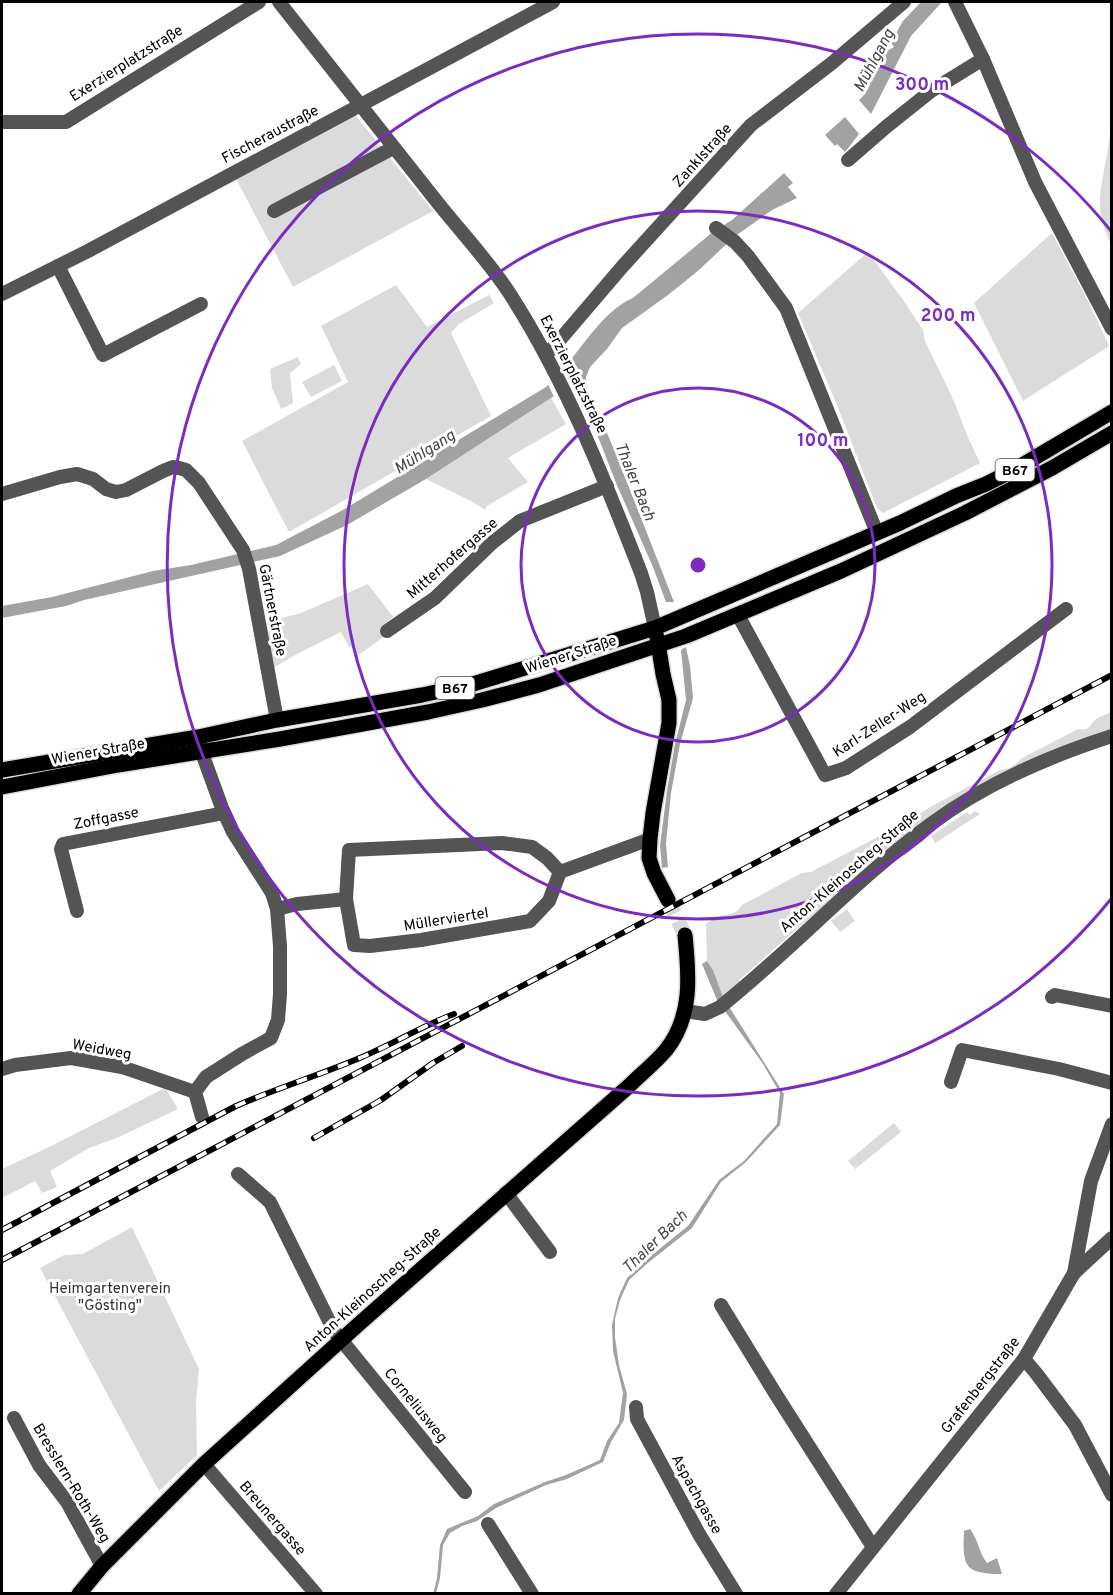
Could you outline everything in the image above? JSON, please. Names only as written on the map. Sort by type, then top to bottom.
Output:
[{"type":"main road","name":"Wiener Straße","points":[[2,770],[473,684],[655,628],[877,533],[1014,470],[1112,412]]},
{"type":"main road","name":"Wiener Straße","points":[[2,787],[428,712],[539,685],[659,645],[738,615],[841,571],[955,518],[1052,468],[1112,433]]},
{"type":"main road","name":"Exerzierplatzstraße","points":[[655,628],[669,700],[669,723],[649,858],[668,900]]},
{"type":"main road","points":[[685,935],[689,973],[686,1003]]},
{"type":"main road","name":"Anton-Kleinoscheg-Straße","points":[[79,1593],[102,1566],[204,1464],[629,1086],[666,1050],[678,1029],[686,1003]]},
{"type":"street","name":"Exerzierplatzstraße","points":[[2,122],[66,122],[259,2]]},
{"type":"street","name":"Exerzierplatzstraße","points":[[279,2],[393,148],[498,276],[545,352],[590,444],[607,486],[641,573],[655,628]]},
{"type":"street","name":"Fischeraustraße","points":[[2,294],[553,2]]},
{"type":"street","name":"Zanklstraße","points":[[545,352],[552,349],[622,267],[751,125],[832,63],[904,2]]},
{"type":"street","points":[[955,2],[983,59],[1032,175],[1112,329]]},
{"type":"street","points":[[848,160],[931,91],[983,59]]},
{"type":"street","points":[[274,211],[393,148]]},
{"type":"street","points":[[716,228],[735,242],[748,256],[786,308],[877,533]]},
{"type":"street","points":[[58,266],[103,355],[201,304]]},
{"type":"street","name":"Gärtnerstraße","points":[[2,494],[77,474],[93,479],[106,489],[116,492],[126,490],[173,467],[186,470],[199,483],[243,550],[249,569],[277,720]]},
{"type":"street","name":"Mitterhofergasse","points":[[387,631],[435,598],[492,543],[520,521],[607,486]]},
{"type":"street","name":"Karl-Zeller-Weg","points":[[738,615],[825,775],[846,768],[910,727],[1066,609]]},
{"type":"street","points":[[198,736],[224,813],[233,832],[272,893],[277,909],[280,946],[278,1020],[271,1038],[206,1077],[195,1092],[202,1117]]},
{"type":"street","name":"Anton-Kleinoscheg-Straße","points":[[686,1003],[705,1014],[724,1004],[885,860],[933,822],[971,798],[1032,766],[1072,749],[1112,736]]},
{"type":"street","name":"Zoffgasse","points":[[77,911],[61,849],[63,843],[224,813]]},
{"type":"street","points":[[560,872],[650,839]]},
{"type":"street","name":"Müllerviertel","points":[[502,843],[532,847],[560,872],[549,901],[530,921],[421,940],[370,946],[354,945],[346,899],[350,850],[502,843]]},
{"type":"street","points":[[277,909],[297,904],[346,899]]},
{"type":"street","points":[[1052,997],[1055,995],[1112,1006]]},
{"type":"street","points":[[951,1082],[962,1050],[1112,1083]]},
{"type":"street","name":"Weidweg","points":[[2,1069],[15,1065],[71,1058],[122,1067],[195,1092]]},
{"type":"street","name":"Grafenbergstraße","points":[[836,1593],[1024,1359],[1074,1273],[1091,1181],[1112,1124]]},
{"type":"street","name":"Corneliusweg","points":[[238,1174],[270,1202],[334,1331],[465,1492]]},
{"type":"street","points":[[506,1193],[550,1252]]},
{"type":"street","points":[[1074,1273],[1112,1238]]},
{"type":"street","points":[[721,1305],[873,1547]]},
{"type":"street","points":[[1024,1359],[1075,1425],[1112,1495]]},
{"type":"street","name":"Aspachgasse","points":[[636,1407],[637,1419],[699,1534],[736,1593]]},
{"type":"street","name":"Bresslern-Roth-Weg","points":[[14,1418],[39,1465],[67,1503],[102,1566]]},
{"type":"street","name":"Breunergasse","points":[[204,1464],[316,1593]]},
{"type":"street","points":[[488,1524],[532,1593]]},
{"type":"green space","points":[[356,116],[433,211],[293,287],[235,177]]},
{"type":"green space","points":[[1111,121],[1111,245],[1100,212],[1101,189]]},
{"type":"green space","points":[[1052,233],[1109,346],[1023,401],[974,303]]},
{"type":"green space","points":[[868,252],[923,330],[925,341],[980,463],[883,513],[877,508],[798,313]]},
{"type":"green space","points":[[396,285],[427,327],[489,295],[494,303],[459,324],[451,333],[491,416],[289,532],[242,441],[348,382],[321,326]]},
{"type":"green space","points":[[298,357],[301,364],[290,373],[293,403],[281,409],[272,388],[270,369]]},
{"type":"green space","points":[[334,365],[342,381],[311,397],[302,382]]},
{"type":"green space","points":[[551,398],[566,424],[508,458],[528,482],[487,506],[485,510],[426,479]]},
{"type":"green space","points":[[368,584],[393,617],[381,627],[385,636],[357,656],[341,632],[273,668],[267,622],[301,613]]},
{"type":"green space","points":[[1111,712],[1111,730],[961,796],[945,806],[892,846],[847,888],[739,980],[741,983],[723,997],[713,970],[707,961],[706,924],[718,917],[734,913],[742,905],[802,873],[811,872],[1078,729],[1087,729],[1096,719]]},
{"type":"green space","points":[[975,811],[980,814],[935,843],[931,836],[967,812],[970,815]]},
{"type":"green space","points":[[847,909],[855,921],[840,932],[831,921]]},
{"type":"green space","points":[[165,1088],[178,1109],[117,1138],[89,1148],[50,1171],[57,1187],[42,1193],[35,1181],[2,1198],[2,1169]]},
{"type":"green space","points":[[894,1123],[901,1132],[855,1169],[848,1161]]},
{"type":"green space","name":"Heimgartenverein \"Gösting\"","points":[[132,1227],[199,1369],[196,1403],[197,1455],[159,1491],[40,1268],[64,1255],[83,1254]]},
{"type":"shaded area","name":"Mühlgang","points":[[921,2],[942,2],[911,36],[871,114],[859,100],[864,95],[885,52],[894,47],[891,42],[903,21]]},
{"type":"shaded area","name":"Mühlgang","points":[[845,117],[859,134],[845,152],[837,144],[835,146],[825,135]]},
{"type":"shaded area","points":[[784,173],[793,183],[788,187],[797,198],[772,210],[734,237],[699,270],[622,328],[590,367],[586,377],[586,384],[674,602],[666,602],[575,384],[426,479],[347,525],[280,556],[66,606],[2,618],[2,606],[52,597],[153,571],[191,565],[276,545],[343,510],[546,387],[564,369],[605,318],[633,298],[714,231],[732,220]]},
{"type":"shaded area","points":[[686,647],[693,698],[680,744],[671,793],[666,843],[668,867],[662,868],[660,845],[667,791],[686,700],[681,650]]},
{"type":"shaded area","name":"Thaler Bach","points":[[707,961],[713,970],[723,997],[784,1094],[780,1125],[746,1162],[721,1182],[692,1228],[629,1280],[615,1319],[619,1365],[627,1394],[624,1420],[603,1462],[496,1508],[477,1521],[450,1533],[443,1545],[440,1578],[436,1593],[433,1594],[440,1545],[447,1529],[478,1516],[494,1504],[600,1460],[607,1441],[619,1423],[623,1393],[613,1351],[612,1325],[618,1298],[627,1278],[688,1226],[719,1180],[744,1161],[777,1124],[780,1093],[763,1064],[717,1000],[702,964]]},
{"type":"shaded area","points":[[970,1529],[987,1563],[997,1558],[1002,1574],[980,1572],[968,1566],[964,1553],[964,1531]]},
{"type":"pier","points":[[565,367],[576,390],[583,390],[587,382],[602,415],[592,414],[589,422],[574,389],[555,399],[547,382]]},
{"type":"tunnel","points":[[668,900],[685,935]]},
{"type":"railway","points":[[2,1260],[1112,675]]},
{"type":"railway","points":[[2,1230],[236,1106],[362,1057],[454,1014]]},
{"type":"railway","points":[[314,1138],[381,1100],[433,1063],[462,1046]]}]
